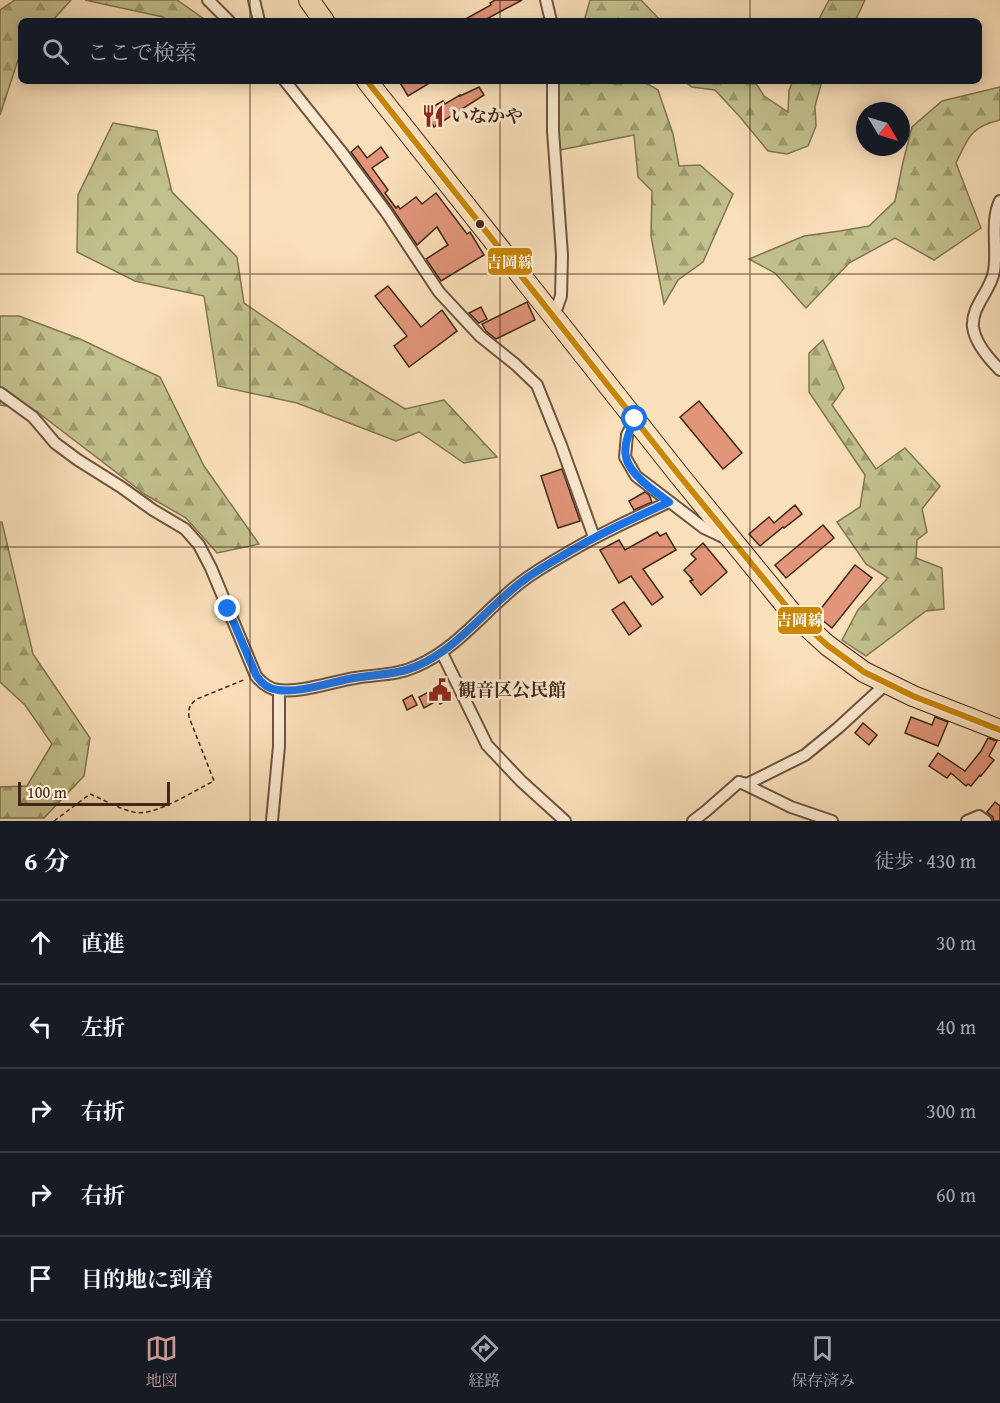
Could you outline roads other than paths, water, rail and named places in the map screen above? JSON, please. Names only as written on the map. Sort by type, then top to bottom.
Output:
[{"type":"highway","points":[[309,0],[322,18]]},
{"type":"highway","points":[[368,84],[791,612],[846,660],[913,696],[1000,730]]},
{"type":"street","points":[[208,0],[226,18]]},
{"type":"street","points":[[254,0],[258,18]]},
{"type":"street","points":[[546,0],[549,18]]},
{"type":"street","points":[[287,84],[386,212],[439,292],[480,336],[537,385],[594,537]]},
{"type":"street","points":[[553,84],[553,131],[562,255],[561,296],[554,316]]},
{"type":"street","points":[[1000,201],[996,212],[994,273],[974,312],[973,329],[984,355],[1000,370]]},
{"type":"street","points":[[0,393],[33,417],[55,443],[153,510],[185,529],[199,545],[211,568],[256,675],[264,684],[279,691],[304,689],[355,677],[400,673],[418,666],[442,653],[520,583],[549,563],[594,537],[669,502]]},
{"type":"street","points":[[635,419],[627,435],[626,457],[636,476],[704,528],[735,543]]},
{"type":"street","points":[[442,653],[487,745],[521,781],[565,821]]},
{"type":"street","points":[[739,782],[747,784],[805,755],[887,683]]},
{"type":"street","points":[[272,821],[279,746],[279,691]]},
{"type":"street","points":[[693,821],[739,782]]},
{"type":"street","points":[[739,782],[791,807],[832,821]]},
{"type":"street","points":[[967,821],[979,816],[986,821]]},
{"type":"place","name":"いなかや","points":[[433,116]]},
{"type":"place","name":"観音区公民館","points":[[440,690]]}]
